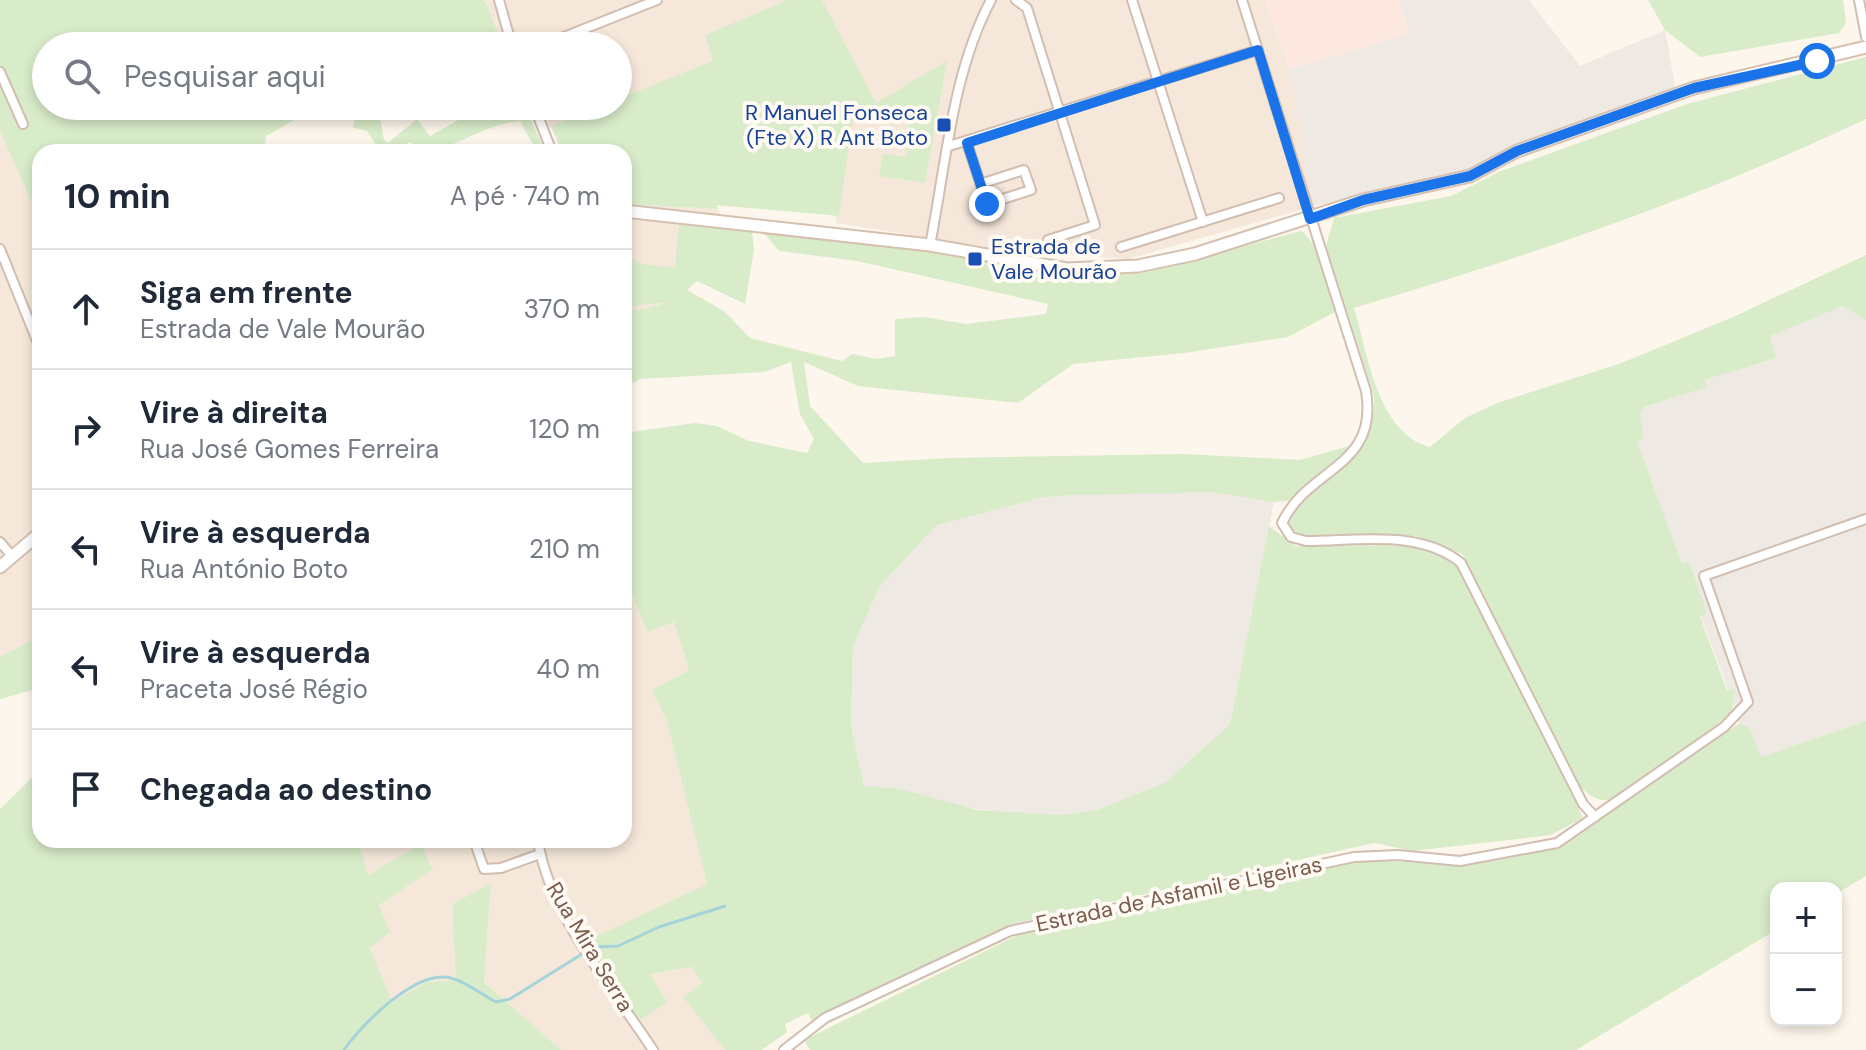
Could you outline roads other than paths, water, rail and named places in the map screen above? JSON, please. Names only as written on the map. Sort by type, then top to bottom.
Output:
[{"type":"street","points":[[499,0],[508,32]]},
{"type":"street","points":[[576,32],[657,0]]},
{"type":"street","points":[[930,245],[967,59],[976,28],[991,0]]},
{"type":"street","points":[[1016,0],[1027,8],[1095,225],[1048,240]]},
{"type":"street","points":[[1132,0],[1203,222]]},
{"type":"street","points":[[1242,0],[1370,411],[1367,429],[1357,449],[1289,507],[1282,523],[1291,537],[1306,541],[1417,541],[1443,548],[1461,563],[1583,804],[1595,817]]},
{"type":"street","points":[[1859,0],[1864,13],[1866,37]]},
{"type":"street","points":[[632,212],[930,245],[1067,269],[1126,267],[1195,254],[1363,200],[1470,176],[1517,151],[1694,88],[1866,47]]},
{"type":"street","points":[[949,146],[967,143],[1258,50]]},
{"type":"street","points":[[0,72],[23,124]]},
{"type":"street","points":[[539,120],[549,144]]},
{"type":"street","points":[[967,143],[980,184],[987,204],[1031,190],[1024,170],[980,184]]},
{"type":"street","points":[[1121,247],[1279,198]]},
{"type":"street","points":[[0,249],[32,328]]},
{"type":"street","name":"Estrada de Asfamil e Ligeiras","points":[[784,1048],[825,1018],[1010,931],[1354,857],[1398,855],[1460,861],[1557,843],[1724,727],[1748,702],[1704,576],[1866,519]]},
{"type":"street","points":[[0,567],[32,540]]},
{"type":"street","points":[[0,542],[12,556]]},
{"type":"street","points":[[477,848],[484,869],[501,868],[540,854]]},
{"type":"street","name":"Rua Mira Serra","points":[[539,848],[563,912],[653,1050]]},
{"type":"waterway","points":[[594,947],[618,946],[659,927],[725,906]]},
{"type":"waterway","points":[[344,1050],[377,1013],[422,982],[437,977],[451,978],[496,1002],[510,999],[582,954]]},
{"type":"place","name":"R Manuel Fonseca (Fte X) R Ant Boto","points":[[944,125]]},
{"type":"place","name":"Estrada de Vale Mourão","points":[[975,259]]}]
